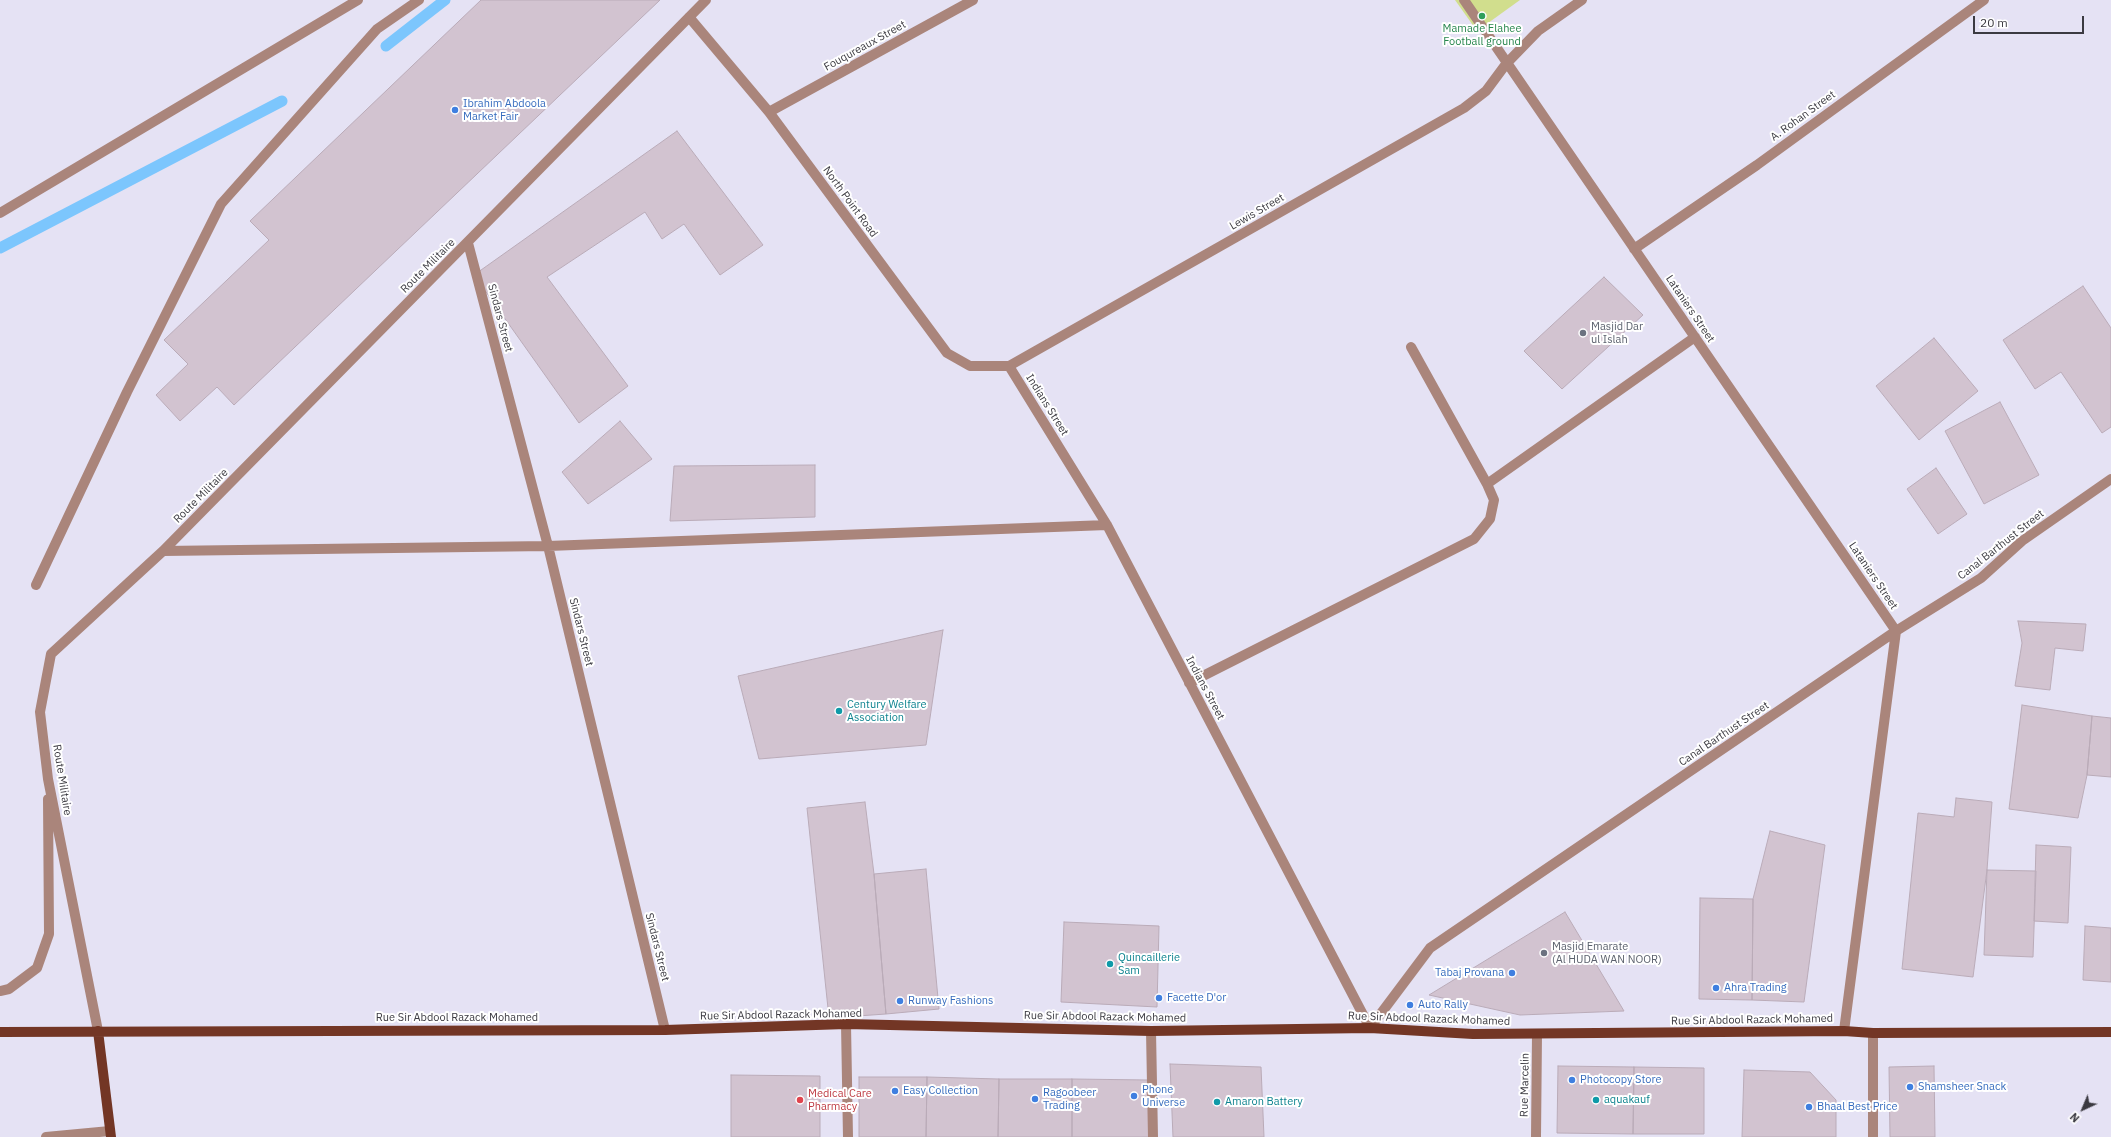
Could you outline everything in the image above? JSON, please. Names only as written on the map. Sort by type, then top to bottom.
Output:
[{"type":"main road","name":"Rue Sir Abdool Razack Mohamed","points":[[0,1032],[665,1030],[846,1024],[1152,1031],[1370,1028],[1473,1034],[1844,1031],[1874,1033],[2111,1032]]},
{"type":"main road","name":"Route Militaire","points":[[98,1031],[110,1134]]},
{"type":"street","points":[[0,213],[358,0]]},
{"type":"street","points":[[36,585],[128,392],[221,204],[377,29],[419,0]]},
{"type":"street","name":"Route Militaire","points":[[98,1031],[48,779],[40,712],[51,654],[163,551],[706,0]]},
{"type":"street","name":"Fouqureaux Street","points":[[769,112],[973,0]]},
{"type":"street","name":"Lataniers Street","points":[[1464,0],[1506,64],[1896,631]]},
{"type":"street","name":"Lewis Street","points":[[1008,366],[1464,108],[1486,92],[1506,64],[1538,31],[1582,0]]},
{"type":"street","name":"A. Rohan Street","points":[[1634,249],[1757,165],[1984,0]]},
{"type":"street","name":"North Point Road","points":[[688,17],[769,112],[947,353],[970,366],[1008,366]]},
{"type":"street","name":"Sindars Street","points":[[468,243],[548,546],[665,1030]]},
{"type":"street","points":[[1487,484],[1695,337]]},
{"type":"street","points":[[1189,683],[1474,539],[1490,519],[1494,500],[1487,484],[1411,347]]},
{"type":"street","name":"Indians Street","points":[[1008,366],[1107,525],[1370,1028]]},
{"type":"street","name":"Canal Barthust Street","points":[[1370,1028],[1430,948],[1896,631],[1981,578],[2022,541],[2111,479]]},
{"type":"street","points":[[163,551],[548,546],[1107,525]]},
{"type":"street","points":[[1844,1031],[1896,631]]},
{"type":"street","points":[[0,991],[9,988],[37,968],[48,934],[48,779]]},
{"type":"street","points":[[846,1024],[848,1137]]},
{"type":"street","points":[[1152,1031],[1153,1137]]},
{"type":"street","points":[[1873,1137],[1874,1033]]},
{"type":"street","name":"Rue Marcelin","points":[[1536,1137],[1537,1034]]},
{"type":"street","points":[[46,1137],[110,1134]]},
{"type":"green space","name":"Mamade Elahee Football ground","points":[[1455,0],[1520,0],[1477,31]]},
{"type":"building","name":"Ibrahim Abdoola Market Fair","points":[[481,0],[660,0],[234,405],[217,387],[180,421],[156,395],[188,364],[164,340],[269,240],[250,221]]},
{"type":"building","points":[[677,131],[763,245],[720,275],[684,224],[662,239],[645,212],[547,277],[628,386],[579,423],[474,275]]},
{"type":"building","name":"Masjid Dar ul Islah","points":[[1604,277],[1643,315],[1562,389],[1524,351]]},
{"type":"building","points":[[2083,286],[2111,328],[2111,427],[2102,433],[2061,372],[2035,389],[2003,340]]},
{"type":"building","points":[[1934,338],[1978,391],[1919,440],[1876,386]]},
{"type":"building","points":[[2000,402],[2039,475],[1984,504],[1945,431]]},
{"type":"building","points":[[620,421],[652,459],[588,504],[562,472]]},
{"type":"building","points":[[815,465],[815,517],[670,521],[674,466]]},
{"type":"building","points":[[1936,468],[1967,514],[1938,534],[1907,489]]},
{"type":"building","points":[[2018,621],[2086,624],[2083,651],[2055,648],[2050,690],[2015,686],[2022,643]]},
{"type":"building","name":"Century Welfare Association","points":[[943,630],[926,745],[759,759],[738,676]]},
{"type":"building","points":[[2022,705],[2092,716],[2087,775],[2078,818],[2009,809]]},
{"type":"building","points":[[2092,716],[2111,718],[2111,777],[2087,775]]},
{"type":"building","points":[[1956,798],[1992,802],[1987,870],[1973,977],[1902,969],[1918,813],[1954,817]]},
{"type":"building","points":[[865,802],[874,874],[886,1014],[829,1018],[807,808]]},
{"type":"building","points":[[1770,831],[1825,845],[1804,1002],[1752,1000],[1753,899]]},
{"type":"building","points":[[2036,845],[2071,847],[2068,923],[2034,921]]},
{"type":"building","points":[[926,869],[939,1009],[886,1014],[874,874]]},
{"type":"building","points":[[1987,870],[2036,871],[2033,957],[1984,955]]},
{"type":"building","points":[[1700,898],[1753,899],[1752,1000],[1699,999]]},
{"type":"building","name":"Masjid Emarate (Al HUDA WAN NOOR)","points":[[1565,912],[1624,1011],[1520,1015],[1429,995]]},
{"type":"building","name":"Quincaillerie Sam","points":[[1064,922],[1159,926],[1157,1007],[1061,1002]]},
{"type":"building","points":[[2085,926],[2111,928],[2111,982],[2083,980]]},
{"type":"building","name":"Amaron Battery","points":[[1170,1064],[1261,1067],[1264,1137],[1173,1137]]},
{"type":"building","name":"aquakauf","points":[[1558,1066],[1634,1067],[1633,1134],[1557,1133]]},
{"type":"building","points":[[1934,1066],[1935,1137],[1890,1137],[1889,1067]]},
{"type":"building","points":[[1634,1067],[1704,1068],[1704,1134],[1633,1134]]},
{"type":"building","points":[[1744,1070],[1810,1072],[1836,1100],[1836,1137],[1742,1137]]},
{"type":"building","points":[[731,1075],[820,1076],[820,1137],[731,1137]]},
{"type":"building","points":[[859,1077],[927,1077],[926,1137],[859,1137]]},
{"type":"building","points":[[927,1077],[999,1079],[998,1137],[926,1137]]},
{"type":"building","points":[[999,1079],[1072,1079],[1072,1137],[998,1137]]},
{"type":"building","points":[[1072,1079],[1149,1080],[1149,1137],[1072,1137]]},
{"type":"waterway","points":[[386,46],[445,0]]},
{"type":"waterway","points":[[0,248],[282,101]]},
{"type":"place","name":"Mamade Elahee Football ground","points":[[1482,16]]},
{"type":"place","name":"Ibrahim Abdoola Market Fair","points":[[455,110]]},
{"type":"place","name":"Masjid Dar ul Islah","points":[[1583,333]]},
{"type":"place","name":"Century Welfare Association","points":[[839,711]]},
{"type":"place","name":"Masjid Emarate (Al HUDA WAN NOOR)","points":[[1544,953]]},
{"type":"place","name":"Quincaillerie Sam","points":[[1110,964]]},
{"type":"place","name":"Tabaj Provana","points":[[1512,973]]},
{"type":"place","name":"Ahra Trading","points":[[1716,988]]},
{"type":"place","name":"Facette D'or","points":[[1159,998]]},
{"type":"place","name":"Runway Fashions","points":[[900,1001]]},
{"type":"place","name":"Auto Rally","points":[[1410,1005]]},
{"type":"place","name":"Photocopy Store","points":[[1572,1080]]},
{"type":"place","name":"Shamsheer Snack","points":[[1910,1087]]},
{"type":"place","name":"Easy Collection","points":[[895,1091]]},
{"type":"place","name":"Phone Universe","points":[[1134,1096]]},
{"type":"place","name":"Ragoobeer Trading","points":[[1035,1099]]},
{"type":"place","name":"Medical Care Pharmacy","points":[[800,1100]]},
{"type":"place","name":"aquakauf","points":[[1596,1100]]},
{"type":"place","name":"Amaron Battery","points":[[1217,1102]]},
{"type":"place","name":"Bhaal Best Price","points":[[1809,1107]]}]
